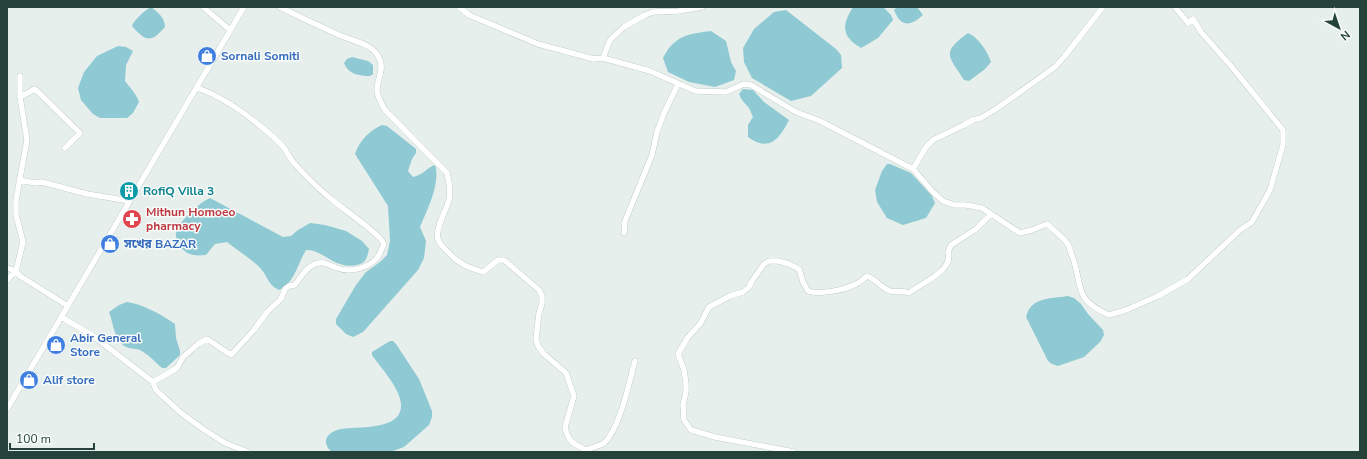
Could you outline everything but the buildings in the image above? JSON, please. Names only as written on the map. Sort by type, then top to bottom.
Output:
[{"type":"street","points":[[203,7],[230,30]]},
{"type":"street","points":[[7,408],[244,7]]},
{"type":"street","points":[[280,7],[340,35],[364,44],[379,57],[381,68],[377,90],[386,110],[394,120],[447,173],[449,181],[449,200],[438,232],[438,238],[443,248],[463,265],[483,272],[498,260],[504,260],[539,290],[542,296],[542,304],[538,313],[536,340],[538,346],[544,354],[566,374],[574,396],[565,428],[573,443],[586,450],[606,441],[618,421],[635,361]]},
{"type":"street","points":[[460,7],[469,15],[538,44],[594,59],[603,58],[650,71],[695,91],[726,92],[744,84],[751,85],[796,112],[820,121],[913,169],[943,201],[954,205],[966,205],[982,208],[1020,233],[1047,224],[1068,244],[1075,265],[1079,286],[1085,299],[1093,306],[1109,315],[1126,310],[1158,296],[1188,279],[1240,230],[1252,222],[1270,190],[1283,145],[1283,130],[1201,32],[1193,19],[1188,23],[1175,7]]},
{"type":"street","points":[[603,58],[610,40],[624,27],[645,15],[654,12],[679,11],[702,7]]},
{"type":"street","points":[[913,169],[926,148],[933,140],[964,126],[973,120],[981,118],[1055,67],[1103,7]]},
{"type":"street","points":[[7,280],[16,271],[22,242],[16,215],[16,200],[23,155],[27,140],[20,97],[20,76]]},
{"type":"street","points":[[624,233],[625,221],[652,155],[657,132],[664,113],[678,84]]},
{"type":"street","points":[[153,382],[177,368],[183,357],[198,344],[207,340],[231,356],[268,311],[281,299],[285,289],[289,286],[295,285],[311,266],[326,263],[338,269],[350,270],[362,268],[378,257],[384,244],[380,236],[347,212],[309,179],[292,162],[284,147],[259,124],[207,91],[197,88]]},
{"type":"street","points":[[20,97],[35,89],[80,133],[66,148]]},
{"type":"street","points":[[19,180],[42,182],[87,194],[130,201]]},
{"type":"street","points":[[794,452],[715,438],[691,430],[684,420],[683,405],[686,384],[684,370],[678,354],[688,336],[700,324],[709,307],[749,288],[764,264],[769,261],[778,261],[799,269],[803,282],[808,291],[814,293],[836,290],[854,285],[867,276],[874,279],[888,291],[906,291],[909,293],[938,273],[948,260],[948,252],[951,245],[976,229],[991,214]]},
{"type":"street","points":[[7,268],[16,271],[20,276],[68,306]]},
{"type":"street","points":[[62,317],[92,335],[153,382],[156,390],[181,413],[203,429],[225,443],[248,452]]},
{"type":"water","points":[[151,7],[159,13],[165,27],[156,36],[152,38],[145,38],[132,26],[140,15]]},
{"type":"water","points":[[853,7],[883,7],[891,15],[893,20],[878,38],[861,48],[850,40],[845,30],[845,25]]},
{"type":"water","points":[[897,7],[917,7],[923,15],[919,19],[910,23],[903,22],[894,10]]},
{"type":"water","points":[[786,10],[836,49],[841,55],[842,68],[811,96],[791,101],[752,78],[744,62],[743,48],[754,29],[774,12]]},
{"type":"water","points":[[711,31],[726,41],[731,62],[736,71],[734,80],[715,87],[689,82],[668,72],[663,58],[672,44],[683,37],[695,33]]},
{"type":"water","points":[[968,33],[982,45],[991,62],[985,69],[969,81],[964,80],[954,65],[950,55],[954,45]]},
{"type":"water","points":[[118,46],[126,47],[133,51],[126,65],[125,81],[135,93],[139,102],[133,113],[127,118],[100,118],[93,114],[81,100],[78,88],[84,72],[97,56]]},
{"type":"water","points":[[352,57],[368,61],[373,65],[373,74],[370,76],[362,76],[354,74],[348,70],[344,63],[347,59]]},
{"type":"water","points":[[743,89],[753,90],[764,102],[789,120],[773,142],[762,143],[748,137],[748,125],[753,117],[749,108],[739,94]]},
{"type":"water","points":[[382,125],[387,126],[416,149],[416,153],[412,159],[408,171],[413,177],[435,165],[435,188],[420,227],[426,241],[424,258],[418,270],[363,332],[353,337],[346,334],[336,324],[336,319],[356,285],[366,272],[387,255],[390,241],[388,206],[355,154],[359,145],[366,136]]},
{"type":"water","points":[[887,164],[911,173],[932,196],[935,203],[926,218],[903,225],[887,218],[877,202],[875,190],[882,171]]},
{"type":"water","points":[[210,198],[283,237],[291,236],[310,223],[325,225],[346,231],[362,241],[369,249],[367,257],[360,264],[349,266],[342,265],[318,253],[306,250],[292,278],[279,290],[270,283],[264,272],[257,265],[227,242],[215,244],[206,255],[190,254],[181,247],[177,241],[176,233],[181,223],[190,213]]},
{"type":"water","points":[[1068,296],[1074,298],[1081,304],[1103,330],[1104,335],[1100,342],[1084,357],[1058,366],[1048,361],[1026,317],[1033,304],[1042,300]]},
{"type":"water","points":[[127,302],[146,307],[175,324],[176,338],[180,355],[166,368],[162,368],[140,350],[128,348],[119,341],[109,312],[119,305]]},
{"type":"water","points":[[390,341],[393,341],[396,344],[419,379],[432,411],[432,417],[429,425],[404,447],[390,452],[332,452],[326,445],[326,441],[332,432],[341,429],[378,426],[395,419],[400,413],[401,404],[397,391],[390,378],[372,355],[372,352]]},
{"type":"place","name":"Sornali Somiti","points":[[207,56]]},
{"type":"place","name":"RofiQ Villa 3","points":[[129,191]]},
{"type":"place","name":"Mithun Homoeo pharmacy","points":[[132,219]]},
{"type":"place","name":"সখের BAZAR","points":[[110,244]]},
{"type":"place","name":"Abir General Store","points":[[56,345]]},
{"type":"place","name":"Alif store","points":[[29,380]]}]
